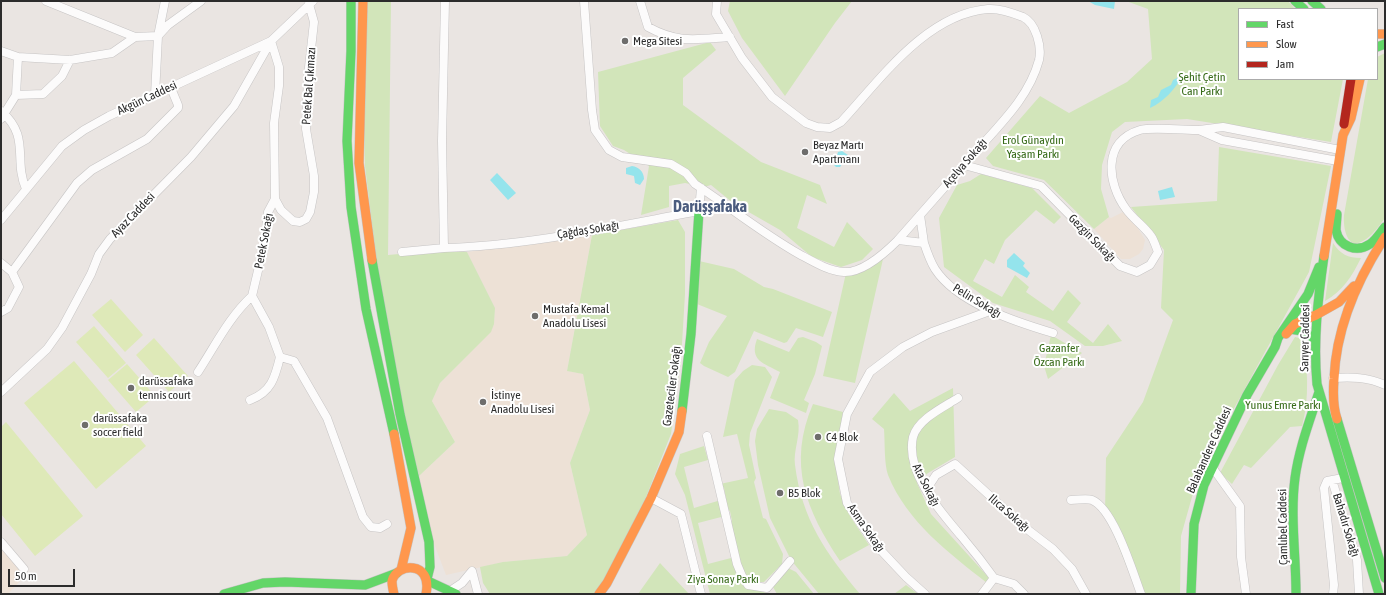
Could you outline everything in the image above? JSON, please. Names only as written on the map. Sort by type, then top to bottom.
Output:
[{"type":"main road","points":[[351,1],[351,52],[347,141],[350,207],[366,309],[392,426],[411,528],[399,572],[392,583],[394,594]]},
{"type":"main road","points":[[363,1],[359,163],[373,269],[400,414],[429,542],[430,567],[426,594]]},
{"type":"main road","points":[[1295,1],[1303,8]]},
{"type":"main road","points":[[1343,134],[1351,80]]},
{"type":"main road","name":"Sarıyer Caddesi","points":[[1360,80],[1351,118],[1343,134],[1338,161],[1316,315],[1315,364],[1319,392],[1324,412],[1379,594]]},
{"type":"main road","points":[[1333,195],[1337,210],[1337,233],[1344,244],[1349,248],[1363,249],[1370,245],[1385,227]]},
{"type":"main road","name":"Gazeteciler Sokağı","points":[[599,594],[607,583],[651,498],[679,432],[691,334],[699,211]]},
{"type":"main road","points":[[1275,347],[1290,329],[1301,321],[1316,315],[1343,298],[1362,276],[1385,237]]},
{"type":"main road","points":[[1275,347],[1285,326],[1308,294],[1324,260]]},
{"type":"main road","points":[[1362,276],[1343,329],[1334,378],[1333,393],[1335,414],[1385,578]]},
{"type":"main road","points":[[1290,329],[1302,330],[1315,339]]},
{"type":"main road","name":"Balabandere Caddesi","points":[[1191,594],[1194,524],[1198,502],[1212,467],[1247,395],[1275,347]]},
{"type":"main road","name":"Çamlıbel Caddesi","points":[[1296,594],[1293,507],[1295,477],[1300,450],[1319,392]]},
{"type":"main road","points":[[1305,438],[1324,412],[1333,393]]},
{"type":"main road","points":[[224,594],[242,588],[270,582],[365,585],[406,568],[417,569],[427,580],[453,592]]},
{"type":"street","points":[[46,1],[64,4],[135,37],[158,36],[168,25],[201,1]]},
{"type":"street","points":[[155,95],[158,36],[165,1]]},
{"type":"street","points":[[444,248],[442,141],[445,1]]},
{"type":"street","points":[[584,1],[592,110],[596,130],[609,150],[622,157],[671,164],[686,173],[701,188],[699,211]]},
{"type":"street","points":[[640,1],[648,27],[659,33],[683,40],[730,37]]},
{"type":"street","name":"Açelya Sokağı","points":[[701,188],[771,237],[820,266],[844,272],[865,266],[883,254],[898,240],[1027,92],[1040,59],[1040,40],[1027,19],[1009,11],[989,9],[967,13],[941,24],[917,41],[841,122],[830,128],[817,127],[806,123],[772,97],[742,58],[716,14],[717,1]]},
{"type":"street","name":"Akgün Caddesi","points":[[1,220],[62,146],[84,130],[109,116],[271,41],[311,3]]},
{"type":"street","name":"Petek Bal Çıkmazı","points":[[275,199],[281,210],[293,221],[300,222],[306,219],[310,212],[314,192],[314,176],[306,129],[308,76],[314,22],[311,3]]},
{"type":"street","points":[[1,51],[18,57],[70,60],[112,53],[135,37]]},
{"type":"street","name":"Petek Sokağı","points":[[252,296],[265,242],[268,212],[275,199],[274,123],[279,86],[279,67],[271,41]]},
{"type":"street","name":"Ayaz Caddesi","points":[[1,392],[47,349],[62,328],[102,249],[140,206],[190,157],[234,106],[271,41]]},
{"type":"street","points":[[18,57],[16,96],[2,114],[17,130],[20,147],[20,170],[26,189]]},
{"type":"street","points":[[16,96],[43,94],[62,76],[70,60]]},
{"type":"street","points":[[12,272],[77,183],[92,170],[147,139],[178,108],[171,88]]},
{"type":"street","name":"Gezgin Sokağı","points":[[964,165],[1041,186],[1120,266],[1137,272],[1150,265],[1158,252],[1151,236],[1125,208],[1113,185],[1110,167],[1113,155],[1122,141],[1141,130],[1199,130],[1223,127],[1340,150]]},
{"type":"street","name":"Gezgin Sokağı","points":[[1199,130],[1222,140],[1338,161]]},
{"type":"street","name":"Çağdaş Sokağı","points":[[402,252],[475,247],[585,232],[699,211]]},
{"type":"street","name":"Pelin Sokağı","points":[[920,215],[924,244],[935,269],[948,283],[990,311],[1053,333]]},
{"type":"street","points":[[898,240],[924,244]]},
{"type":"street","points":[[1,263],[12,272],[19,287],[8,308],[1,312]]},
{"type":"street","points":[[198,372],[228,324],[242,305],[252,296],[269,328],[280,357],[276,375],[268,388],[261,395],[250,400]]},
{"type":"street","name":"Asma Sokağı","points":[[924,594],[874,543],[848,503],[838,459],[847,414],[870,372],[903,347],[932,332],[990,311]]},
{"type":"street","points":[[280,357],[294,361],[327,418],[364,518],[371,527],[380,528],[387,524]]},
{"type":"street","points":[[1334,378],[1357,377],[1374,380],[1385,385]]},
{"type":"street","name":"Ata Sokağı","points":[[958,398],[927,417],[914,436],[913,458],[926,490],[943,516],[994,578]]},
{"type":"street","points":[[707,436],[737,564],[742,576],[748,585],[770,591],[790,561]]},
{"type":"street","name":"Ilıca Sokağı","points":[[926,490],[936,475],[955,464],[1023,526],[1053,549],[1072,569],[1086,594]]},
{"type":"street","points":[[1212,467],[1240,506],[1241,557],[1246,594]]},
{"type":"street","points":[[1333,594],[1334,585],[1324,488],[1327,481],[1343,478]]},
{"type":"street","name":"Bahadır Sokağı","points":[[1332,480],[1358,560],[1360,594]]},
{"type":"street","points":[[651,498],[681,514],[701,594]]},
{"type":"street","points":[[1071,500],[1090,499],[1096,502],[1108,516],[1123,544],[1141,594]]},
{"type":"street","points":[[1,542],[24,569]]},
{"type":"street","points":[[453,592],[472,571],[478,594]]},
{"type":"street","points":[[982,594],[994,578],[1014,584],[1024,594]]},
{"type":"shaded area","points":[[1127,210],[1145,240],[1143,249],[1139,254],[1130,259],[1121,259],[1094,229],[1109,217],[1111,218]]},
{"type":"shaded area","points":[[592,235],[567,371],[583,374],[590,410],[570,463],[587,535],[567,556],[504,562],[446,575],[433,541],[419,476],[455,442],[432,401],[440,383],[490,332],[494,324],[495,308],[467,252]]},
{"type":"shaded area","points":[[1,543],[24,577],[8,594],[1,594]]},
{"type":"green space","points":[[368,1],[391,1],[388,255],[443,250],[467,252],[495,308],[494,324],[491,332],[440,383],[432,401],[455,442],[419,476],[396,387],[376,256],[365,166],[363,85]]},
{"type":"green space","points":[[730,1],[852,1],[835,23],[785,96],[742,38],[728,11]]},
{"type":"green space","points":[[1126,1],[1288,1],[1294,8],[1238,8],[1238,80],[1343,80],[1331,142],[1187,119],[1125,122],[1112,132],[1102,165],[1101,189],[1109,217],[1094,229],[1044,180],[993,166],[986,158],[1040,96],[1069,113],[1127,82],[1152,59],[1148,9]]},
{"type":"green space","points":[[710,42],[716,50],[683,78],[683,105],[761,162],[820,185],[827,204],[807,195],[797,228],[834,247],[847,222],[873,249],[862,260],[841,267],[812,257],[780,230],[733,203],[711,185],[704,187],[685,183],[669,186],[669,207],[641,215],[649,166],[624,150],[613,146],[600,126],[598,72]]},
{"type":"green space","points":[[1385,53],[1385,218],[1375,231],[1366,239],[1353,243],[1349,240],[1345,230],[1344,215],[1368,80],[1378,80],[1378,56]]},
{"type":"green space","points":[[1219,147],[1331,166],[1309,272],[1199,472],[1181,536],[1180,594],[1138,594],[1105,513],[1106,458],[1143,402],[1173,320],[1161,308],[1164,250],[1131,207],[1217,201]]},
{"type":"green space","points":[[981,174],[1032,188],[1061,217],[1054,224],[1036,210],[1005,240],[994,264],[985,259],[973,281],[1002,297],[1015,275],[1029,287],[1026,292],[1053,311],[1068,290],[1081,303],[1067,322],[1093,343],[1108,324],[1122,341],[1103,346],[1085,346],[1050,321],[993,303],[944,267],[939,218],[957,185],[970,181]]},
{"type":"green space","points":[[678,220],[685,232],[685,294],[681,360],[671,434],[646,497],[608,575],[594,594],[490,594],[483,583],[480,567],[503,562],[567,556],[587,535],[570,463],[590,410],[583,374],[567,371],[592,235]]},
{"type":"green space","points":[[1333,243],[1338,250],[1345,255],[1361,258],[1342,288],[1325,301]]},
{"type":"green space","points":[[883,259],[855,383],[823,376],[846,273]]},
{"type":"green space","points":[[699,261],[734,269],[764,287],[773,289],[832,312],[823,337],[796,328],[787,342],[784,343],[754,331],[735,372],[728,377],[704,366],[700,363],[709,342],[727,316],[697,304]]},
{"type":"green space","points":[[111,299],[143,335],[125,352],[92,315]]},
{"type":"green space","points":[[94,326],[126,363],[108,378],[76,342]]},
{"type":"green space","name":"Gazanfer Özcan Parkı","points":[[1051,335],[1082,353],[1048,379],[1044,366]]},
{"type":"green space","points":[[803,337],[822,346],[815,374],[804,400],[809,403],[806,413],[770,398],[780,372],[760,360],[755,352],[757,339],[789,352],[798,338]]},
{"type":"green space","name":"Yunus Emre Parkı","points":[[1295,337],[1304,339],[1306,361],[1307,393],[1305,415],[1302,426],[1290,427],[1251,468],[1244,465],[1232,484],[1220,473],[1278,365]]},
{"type":"green space","points":[[154,338],[188,376],[169,392],[136,355]]},
{"type":"green space","name":"darüssafaka soccer field","points":[[74,361],[146,446],[96,489],[24,403]]},
{"type":"green space","name":"darüssafaka tennis court","points":[[127,364],[155,396],[136,412],[108,380]]},
{"type":"green space","points":[[752,365],[765,367],[772,377],[750,433],[749,445],[756,478],[754,482],[763,518],[766,519],[783,554],[782,564],[764,582],[752,582],[744,574],[729,523],[732,521],[730,511],[726,509],[724,502],[726,499],[724,488],[720,484],[748,478],[737,434],[723,437],[735,380],[743,371]]},
{"type":"green space","points":[[953,388],[955,457],[928,473],[917,483],[931,514],[990,579],[987,583],[930,535],[906,507],[896,492],[888,475],[885,459],[884,429],[872,419],[894,393],[910,411]]},
{"type":"green space","points":[[813,404],[843,412],[835,459],[840,494],[850,516],[869,545],[840,561],[818,523],[804,486],[801,467],[801,447],[805,426]]},
{"type":"green space","points":[[769,409],[786,412],[798,420],[799,432],[795,454],[795,465],[803,503],[817,535],[826,550],[860,594],[819,594],[791,560],[770,518],[758,465],[755,441],[757,429]]},
{"type":"green space","points":[[6,422],[83,516],[35,556],[1,514],[1,427]]},
{"type":"green space","name":"Ziya Sonay Parkı","points":[[704,446],[708,460],[684,467],[694,508],[721,500],[725,516],[698,523],[708,564],[731,558],[735,560],[748,586],[769,594],[710,594],[685,495],[675,474],[680,454]]},
{"type":"green space","points":[[660,563],[689,594],[638,594]]},
{"type":"green space","points":[[788,568],[796,572],[814,594],[777,594],[773,587]]},
{"type":"green space","points":[[906,585],[918,594],[894,594]]},
{"type":"water","points":[[1088,1],[1115,1],[1114,9],[1095,5]]},
{"type":"water","points":[[1179,77],[1182,78],[1168,95],[1150,108],[1151,100],[1158,97],[1161,90],[1171,85],[1173,80]]},
{"type":"water","points":[[842,151],[848,155],[840,167],[836,167],[834,165],[838,152]]},
{"type":"water","points":[[632,166],[639,169],[643,174],[644,179],[640,185],[635,183],[634,176],[626,174],[626,168]]},
{"type":"water","points":[[497,173],[516,193],[508,200],[490,180]]},
{"type":"water","points":[[1172,187],[1175,197],[1160,200],[1158,191]]},
{"type":"water","points":[[1014,253],[1025,263],[1023,266],[1030,273],[1027,278],[1007,267],[1007,260]]},
{"type":"traffic: fast","points":[[351,1],[351,51],[347,141],[351,207],[366,309],[394,434]]},
{"type":"traffic: fast","points":[[1295,1],[1303,8]]},
{"type":"traffic: fast","points":[[1312,1],[1320,8]]},
{"type":"traffic: fast","points":[[1378,47],[1385,44]]},
{"type":"traffic: fast","points":[[682,411],[691,334],[699,211]]},
{"type":"traffic: fast","points":[[1337,214],[1336,230],[1338,236],[1341,241],[1349,247],[1365,247],[1370,244],[1385,227]]},
{"type":"traffic: fast","points":[[1324,256],[1317,320],[1317,384],[1379,594]]},
{"type":"traffic: fast","points":[[372,260],[400,414],[429,542],[430,567],[427,579]]},
{"type":"traffic: fast","points":[[1191,594],[1194,524],[1204,485],[1247,395],[1275,347],[1278,338],[1308,294],[1319,267]]},
{"type":"traffic: fast","points":[[1290,329],[1302,331],[1315,339]]},
{"type":"traffic: fast","points":[[1296,594],[1293,521],[1295,478],[1302,445],[1319,392]]},
{"type":"traffic: fast","points":[[1337,419],[1385,578]]},
{"type":"traffic: fast","points":[[224,594],[263,583],[285,582],[365,585],[397,573]]},
{"type":"traffic: fast","points":[[428,581],[456,594]]},
{"type":"traffic: slow","points":[[363,1],[359,163],[372,260]]},
{"type":"traffic: slow","points":[[1378,34],[1385,34]]},
{"type":"traffic: slow","points":[[1324,256],[1343,135],[1351,118],[1360,80]]},
{"type":"traffic: slow","points":[[1337,419],[1333,389],[1339,341],[1357,287],[1385,237]]},
{"type":"traffic: slow","points":[[1316,315],[1339,302],[1354,286]]},
{"type":"traffic: slow","points":[[1286,334],[1295,324],[1316,315]]},
{"type":"traffic: slow","points":[[599,594],[607,583],[651,498],[679,432],[682,411]]},
{"type":"traffic: slow","points":[[394,434],[411,528],[401,570]]},
{"type":"traffic: slow","points":[[394,594],[392,581],[395,575],[406,568],[419,570],[424,575],[427,583],[426,594]]},
{"type":"traffic: jam","points":[[1344,124],[1351,80]]},
{"type":"place","name":"Mega Sitesi","points":[[625,41]]},
{"type":"place","name":"Beyaz Martı Apartmanı","points":[[805,152]]},
{"type":"place","name":"Mustafa Kemal Anadolu Lisesi","points":[[535,316]]},
{"type":"place","name":"darüssafaka tennis court","points":[[131,388]]},
{"type":"place","name":"İstinye Anadolu Lisesi","points":[[483,402]]},
{"type":"place","name":"darüssafaka soccer field","points":[[85,425]]},
{"type":"place","name":"C4 Blok","points":[[818,437]]},
{"type":"place","name":"B5 Blok","points":[[780,493]]},
{"type":"district","name":"Darüşşafaka","points":[[710,207]]},
{"type":"park label","name":"Şehit Çetin Can Parkı","points":[[1202,84]]},
{"type":"park label","name":"Erol Günaydın Yaşam Parkı","points":[[1033,147]]}]
